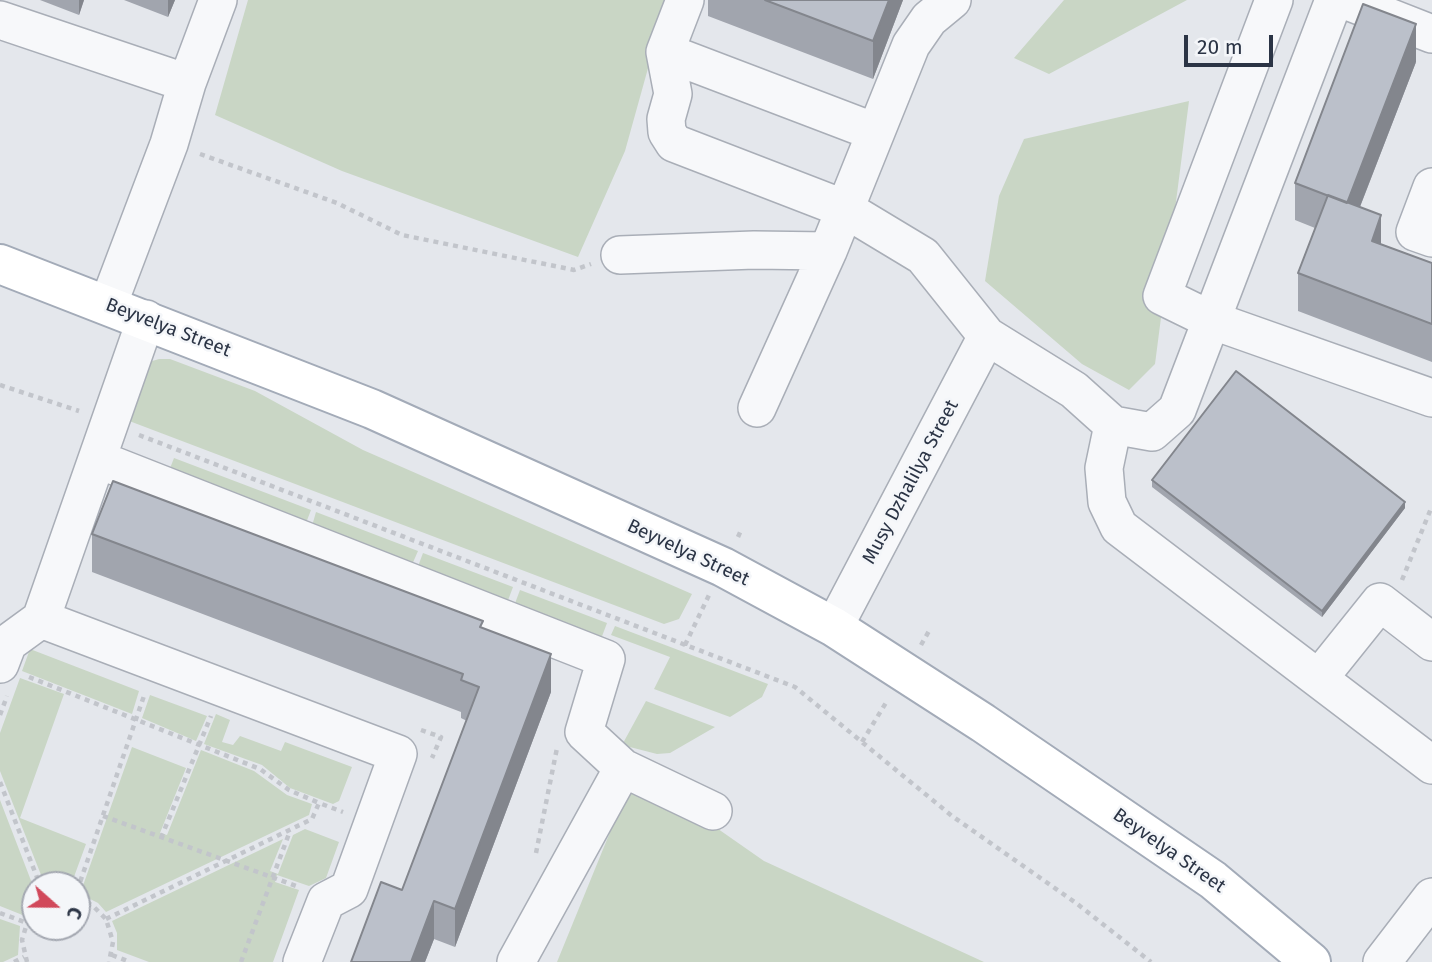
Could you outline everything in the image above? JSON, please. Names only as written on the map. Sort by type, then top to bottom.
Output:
[{"type":"main road","name":"Beyvelya Street","points":[[0,264],[385,414],[723,567],[834,627],[972,715],[1213,880],[1311,962]]},
{"type":"street","points":[[108,305],[169,144],[187,83],[218,0]]},
{"type":"street","points":[[685,0],[666,52],[673,94],[666,120],[667,132],[674,143],[845,209],[923,256],[987,335],[1074,390],[1113,425],[1152,432],[1177,410],[1334,0]]},
{"type":"street","points":[[757,408],[828,251],[911,45],[929,19],[952,0]]},
{"type":"street","points":[[1274,0],[1162,296],[1210,320],[1432,398]]},
{"type":"street","points":[[1345,0],[1432,34]]},
{"type":"street","points":[[0,20],[187,83]]},
{"type":"street","points":[[666,52],[875,132]]},
{"type":"street","points":[[1432,187],[1415,232],[1432,238]]},
{"type":"street","points":[[620,255],[754,250],[828,251]]},
{"type":"street","points":[[9,656],[41,619],[146,319]]},
{"type":"street","name":"Musy Dzhalilya Street","points":[[834,627],[987,335]]},
{"type":"street","points":[[1113,425],[1104,468],[1107,502],[1119,527],[1432,765]]},
{"type":"street","points":[[97,459],[606,659],[584,732],[623,768],[713,811]]},
{"type":"street","points":[[1319,678],[1380,602],[1432,642]]},
{"type":"street","points":[[41,619],[398,754],[349,889],[326,901],[302,962]]},
{"type":"street","points":[[516,962],[623,768]]},
{"type":"street","points":[[1382,962],[1432,897]]},
{"type":"path","points":[[169,144],[337,203],[402,235],[574,270],[620,255]]},
{"type":"path","points":[[1390,610],[1432,506]]},
{"type":"path","points":[[9,656],[135,720],[260,769],[289,790],[349,814]]},
{"type":"path","points":[[84,871],[145,693]]},
{"type":"path","points":[[161,838],[213,713]]},
{"type":"path","points":[[535,859],[558,741]]},
{"type":"path","points":[[0,782],[35,871]]},
{"type":"path","points":[[106,919],[312,819],[319,803]]},
{"type":"path","points":[[103,816],[303,888]]},
{"type":"path","points":[[241,962],[290,830]]},
{"type":"path","points":[[91,905],[106,919],[111,930],[112,955],[109,962]]},
{"type":"path","points":[[0,913],[21,921]]},
{"type":"path","points":[[14,962],[26,959],[22,941]]},
{"type":"path","points":[[112,955],[130,962]]},
{"type":"green space","points":[[248,0],[667,0],[625,151],[578,257],[342,171],[215,115]]},
{"type":"green space","points":[[1064,0],[1187,0],[1049,74],[1014,58]]},
{"type":"green space","points":[[1189,101],[1155,364],[1129,390],[1082,364],[985,281],[999,196],[1024,139]]},
{"type":"green space","points":[[170,359],[255,391],[363,450],[692,594],[679,619],[664,624],[124,419],[149,362]]},
{"type":"green space","points":[[174,458],[311,510],[306,523],[169,471]]},
{"type":"green space","points":[[316,512],[418,551],[411,567],[312,526]]},
{"type":"green space","points":[[423,553],[513,587],[507,603],[417,569]]},
{"type":"green space","points":[[520,590],[607,623],[601,639],[514,606]]},
{"type":"green space","points":[[615,626],[768,684],[762,697],[730,717],[654,689],[670,657],[611,635]]},
{"type":"green space","points":[[30,649],[139,691],[132,714],[22,671]]},
{"type":"green space","points":[[20,678],[64,694],[20,818],[86,844],[76,871],[39,871],[0,771],[0,733]]},
{"type":"green space","points":[[150,695],[207,716],[196,741],[142,718]]},
{"type":"green space","points":[[646,701],[715,727],[670,753],[657,754],[622,745]]},
{"type":"green space","points":[[216,714],[230,720],[222,742],[233,745],[240,736],[281,751],[285,742],[352,767],[339,801],[333,804],[290,788],[262,765],[204,744]]},
{"type":"green space","points":[[132,747],[186,768],[160,833],[167,835],[201,750],[254,771],[287,795],[312,804],[309,815],[106,912],[91,900],[91,871],[88,871]]},
{"type":"green space","points":[[635,771],[764,861],[984,962],[557,962]]},
{"type":"green space","points":[[0,800],[27,871],[21,871],[21,914],[0,906]]},
{"type":"green space","points":[[305,829],[339,842],[326,878],[309,886],[277,875],[275,882],[299,890],[273,962],[149,962],[117,950],[117,933],[112,921],[283,839],[270,871],[278,874],[293,835]]},
{"type":"green space","points":[[0,919],[20,926],[18,955],[3,962],[0,962]]},
{"type":"building","points":[[765,0],[889,0],[873,41]]},
{"type":"building","points":[[1363,4],[1416,24],[1347,203],[1295,183]]},
{"type":"building","points":[[1328,195],[1381,215],[1372,241],[1432,263],[1432,324],[1298,273]]},
{"type":"building","points":[[1236,371],[1405,502],[1322,611],[1152,480]]},
{"type":"building","points":[[113,481],[483,621],[480,627],[551,654],[455,909],[434,901],[411,962],[351,962],[381,882],[402,890],[479,687],[461,680],[463,674],[92,534]]}]
